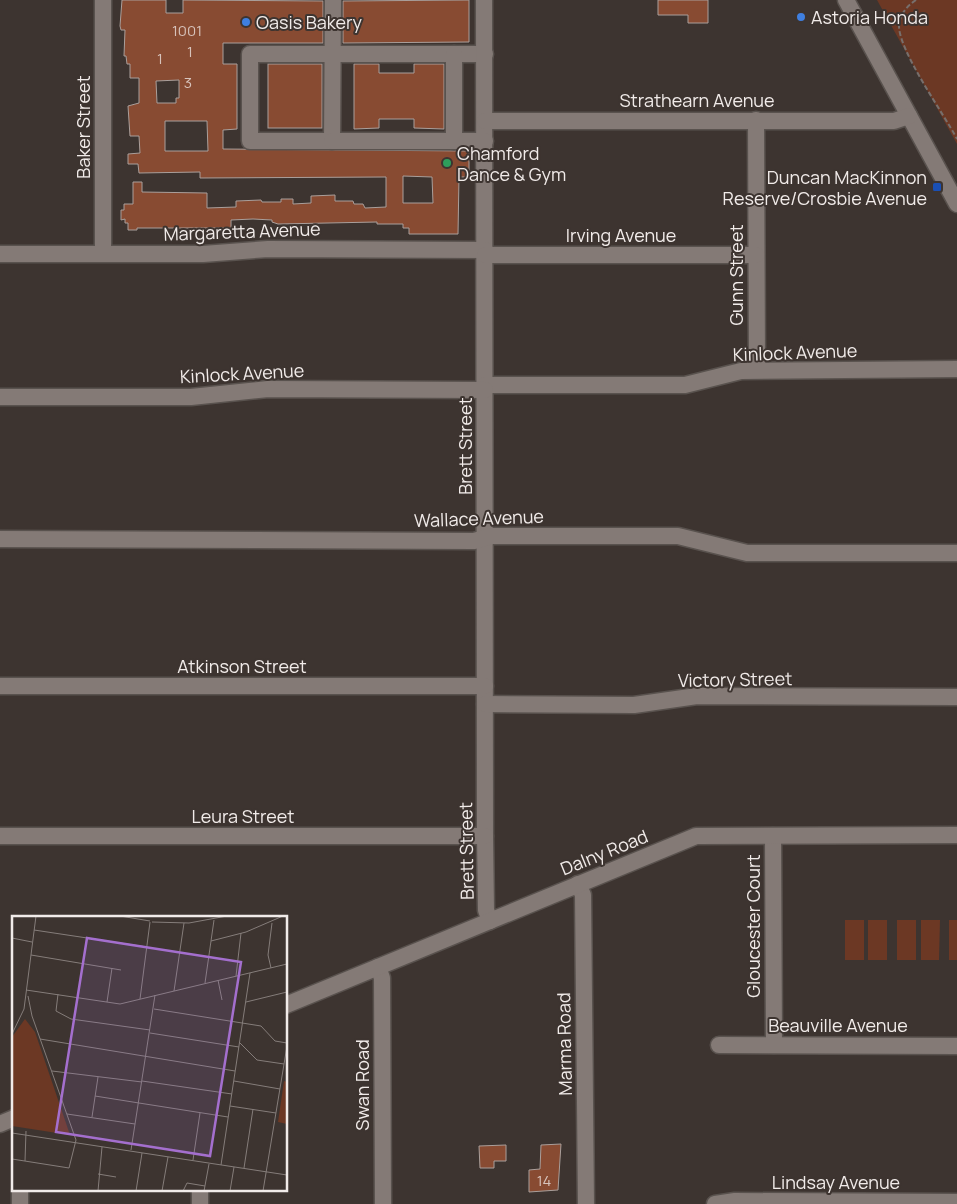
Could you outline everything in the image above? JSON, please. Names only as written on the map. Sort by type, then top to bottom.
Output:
[{"type":"street","name":"Baker Street","points":[[103,0],[103,253]]},
{"type":"street","points":[[332,141],[333,0]]},
{"type":"street","name":"Brett Street","points":[[484,0],[485,836],[486,910],[490,921]]},
{"type":"street","points":[[846,0],[957,204]]},
{"type":"street","points":[[484,54],[250,54],[250,141],[485,141]]},
{"type":"street","points":[[454,54],[454,141]]},
{"type":"street","name":"Strathearn Avenue","points":[[485,121],[896,120],[909,116]]},
{"type":"street","name":"Gunn Street","points":[[756,120],[756,370]]},
{"type":"street","name":"Margaretta Avenue","points":[[0,254],[203,254],[268,249],[485,252]]},
{"type":"street","name":"Irving Avenue","points":[[485,252],[756,255]]},
{"type":"street","name":"Kinlock Avenue","points":[[0,397],[191,397],[268,389],[684,385],[741,371],[756,370],[957,369]]},
{"type":"street","name":"Wallace Avenue","points":[[0,539],[464,541],[484,539],[492,536],[678,536],[747,553],[957,553]]},
{"type":"street","name":"Atkinson Street","points":[[0,686],[485,686]]},
{"type":"street","name":"Victory Street","points":[[485,704],[634,705],[697,696],[957,697]]},
{"type":"street","name":"Dalny Road","points":[[288,1004],[696,836],[957,835]]},
{"type":"street","name":"Leura Street","points":[[0,836],[485,836]]},
{"type":"street","name":"Gloucester Court","points":[[772,836],[774,1045]]},
{"type":"street","name":"Marma Road","points":[[578,884],[583,895],[586,1204]]},
{"type":"street","name":"Swan Road","points":[[378,967],[382,978],[383,1204]]},
{"type":"street","name":"Beauville Avenue","points":[[719,1045],[957,1046]]},
{"type":"street","points":[[0,1124],[12,1119]]},
{"type":"street","name":"Lindsay Avenue","points":[[715,1204],[735,1201],[957,1202]]},
{"type":"path","points":[[916,0],[906,8],[900,18],[902,39],[921,78],[957,139]]},
{"type":"shaded area","points":[[877,0],[957,0],[957,144]]},
{"type":"shaded area","points":[[845,920],[864,920],[864,960],[845,960]]},
{"type":"shaded area","points":[[868,920],[887,920],[887,960],[868,960]]},
{"type":"shaded area","points":[[897,920],[916,920],[916,960],[897,960]]},
{"type":"shaded area","points":[[921,920],[940,920],[939,960],[921,960]]},
{"type":"shaded area","points":[[949,920],[957,920],[957,960],[949,960]]},
{"type":"building","points":[[122,0],[166,0],[166,13],[183,13],[183,0],[323,1],[323,43],[223,43],[223,64],[237,64],[237,129],[223,130],[223,149],[469,151],[469,177],[459,177],[458,234],[409,234],[409,228],[403,228],[403,224],[377,224],[377,222],[278,224],[272,222],[272,220],[253,219],[231,220],[231,228],[137,228],[137,230],[128,230],[128,223],[125,223],[125,219],[121,220],[121,210],[124,210],[124,204],[133,204],[133,182],[142,182],[142,192],[207,193],[207,208],[236,207],[236,201],[261,200],[262,202],[281,202],[281,199],[293,199],[293,204],[311,203],[311,196],[335,195],[335,201],[353,201],[354,204],[363,204],[365,208],[386,207],[386,177],[200,178],[200,172],[139,173],[138,164],[128,164],[128,154],[140,153],[139,136],[130,136],[128,106],[139,103],[139,78],[130,78],[130,64],[127,64],[126,56],[124,56],[125,30],[121,30]],"holes":[[[179,80],[179,98],[176,98],[176,103],[157,103],[156,81]],[[165,121],[207,121],[208,151],[165,151]],[[403,176],[432,177],[433,203],[403,203]]]},
{"type":"building","points":[[469,0],[469,42],[343,43],[343,1]]},
{"type":"building","points":[[658,0],[708,0],[708,23],[688,23],[688,15],[658,15]]},
{"type":"building","points":[[268,64],[322,64],[322,128],[268,128]]},
{"type":"building","points":[[354,64],[379,64],[379,73],[414,73],[414,64],[444,64],[444,129],[414,128],[414,119],[379,119],[379,128],[354,129]]},
{"type":"building","points":[[561,1144],[558,1190],[529,1192],[529,1170],[540,1169],[541,1145]]},
{"type":"building","points":[[506,1145],[506,1161],[494,1161],[494,1168],[480,1168],[479,1146]]},
{"type":"place","name":"Astoria Honda","points":[[801,17]]},
{"type":"place","name":"Oasis Bakery","points":[[246,22]]},
{"type":"place","name":"Chamford Dance & Gym","points":[[447,163]]},
{"type":"place","name":"Duncan MacKinnon Reserve/Crosbie Avenue","points":[[937,187]]}]
